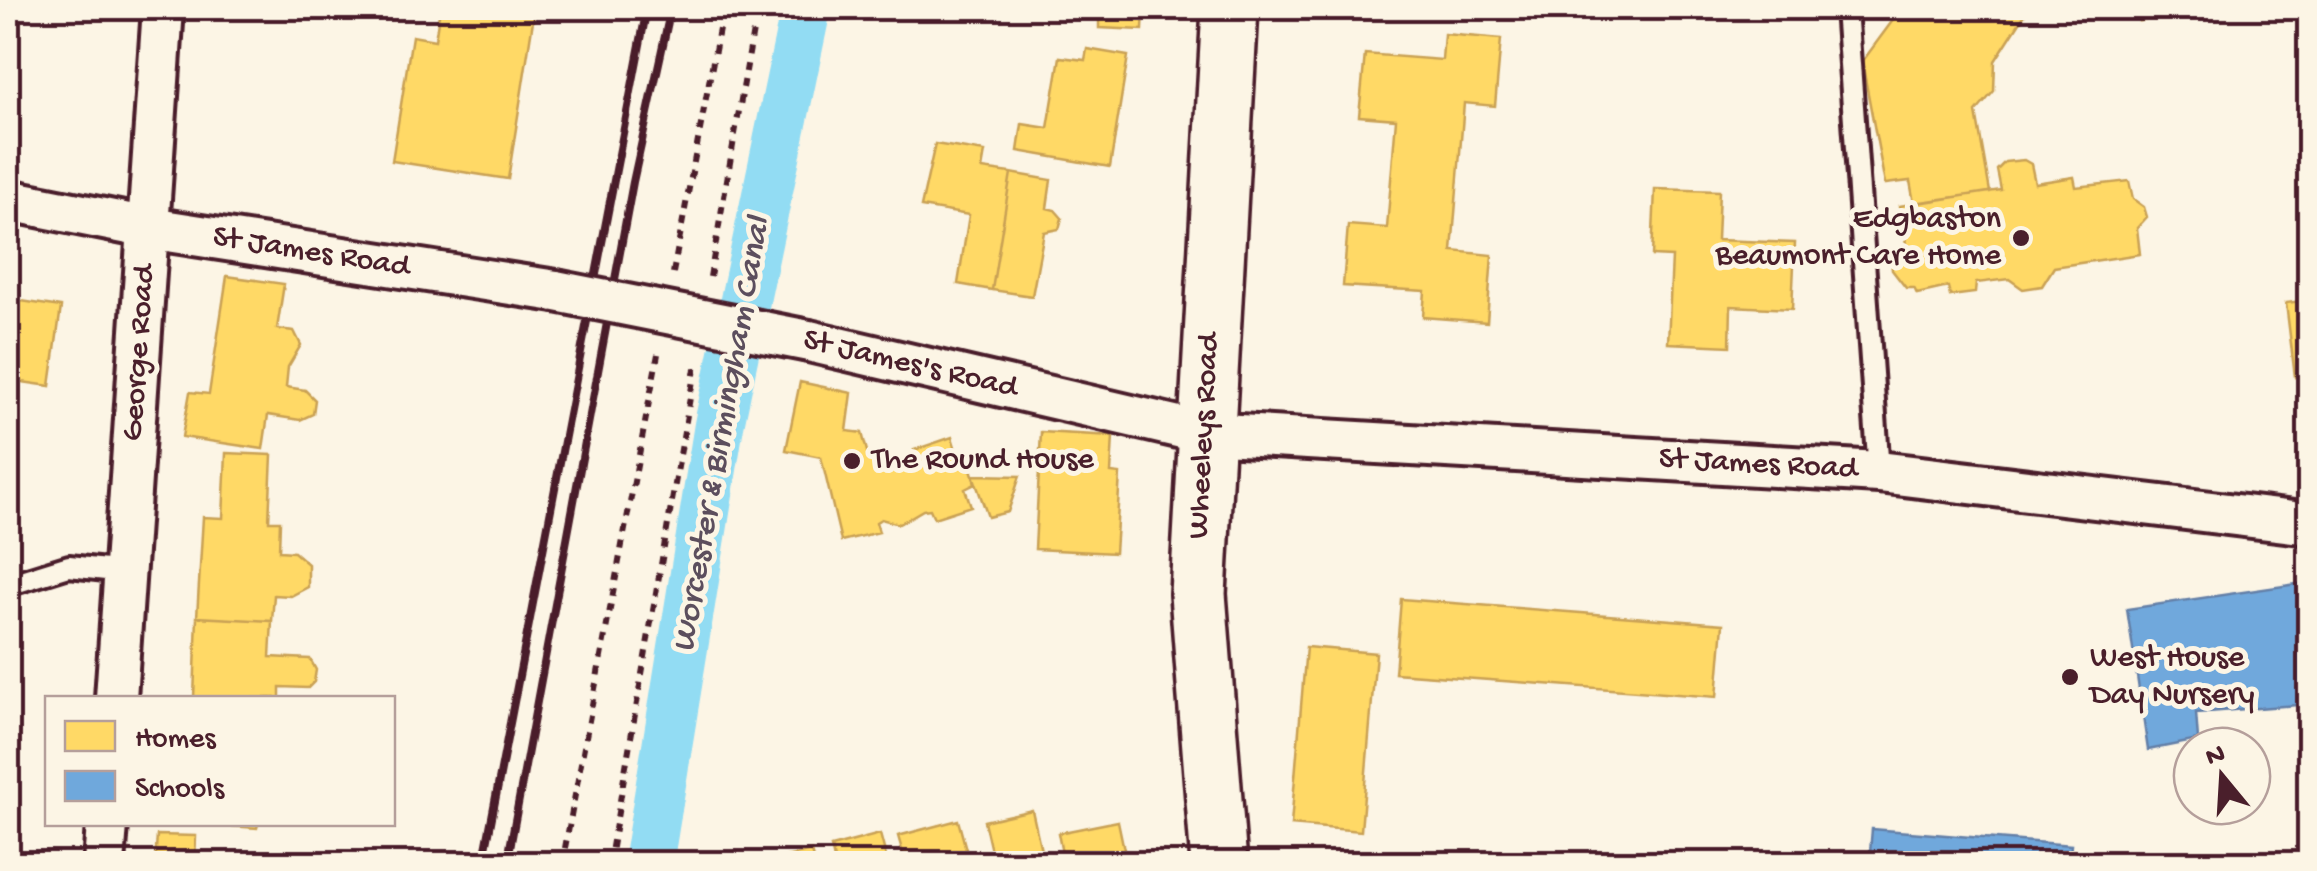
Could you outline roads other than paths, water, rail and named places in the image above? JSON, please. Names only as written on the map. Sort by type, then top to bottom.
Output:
[{"type":"street","name":"George Road","points":[[116,696],[162,8]]},
{"type":"street","name":"Wheeleys Road","points":[[1219,864],[1198,594],[1230,8]]},
{"type":"street","name":"St James Road","points":[[8,200],[149,228],[556,292]]},
{"type":"street","name":"St James's Road","points":[[556,292],[809,341],[1204,433]]},
{"type":"street","name":"St James Road","points":[[1204,433],[1879,472],[2310,524]]},
{"type":"street","points":[[104,864],[107,826]]},
{"type":"lane","points":[[1846,8],[1879,472]]},
{"type":"lane","points":[[8,585],[69,566],[125,572]]},
{"type":"waterway","name":"Worcester & Birmingham Canal","points":[[648,864],[719,425],[806,8]]},
{"type":"railway","points":[[483,864],[647,8]]},
{"type":"railway","points":[[507,864],[633,182],[671,8]]},
{"type":"place","name":"Edgbaston Beaumont Care Home","points":[[2021,238]]},
{"type":"place","name":"The Round House","points":[[852,461]]},
{"type":"place","name":"West House Day Nursery","points":[[2070,677]]}]
